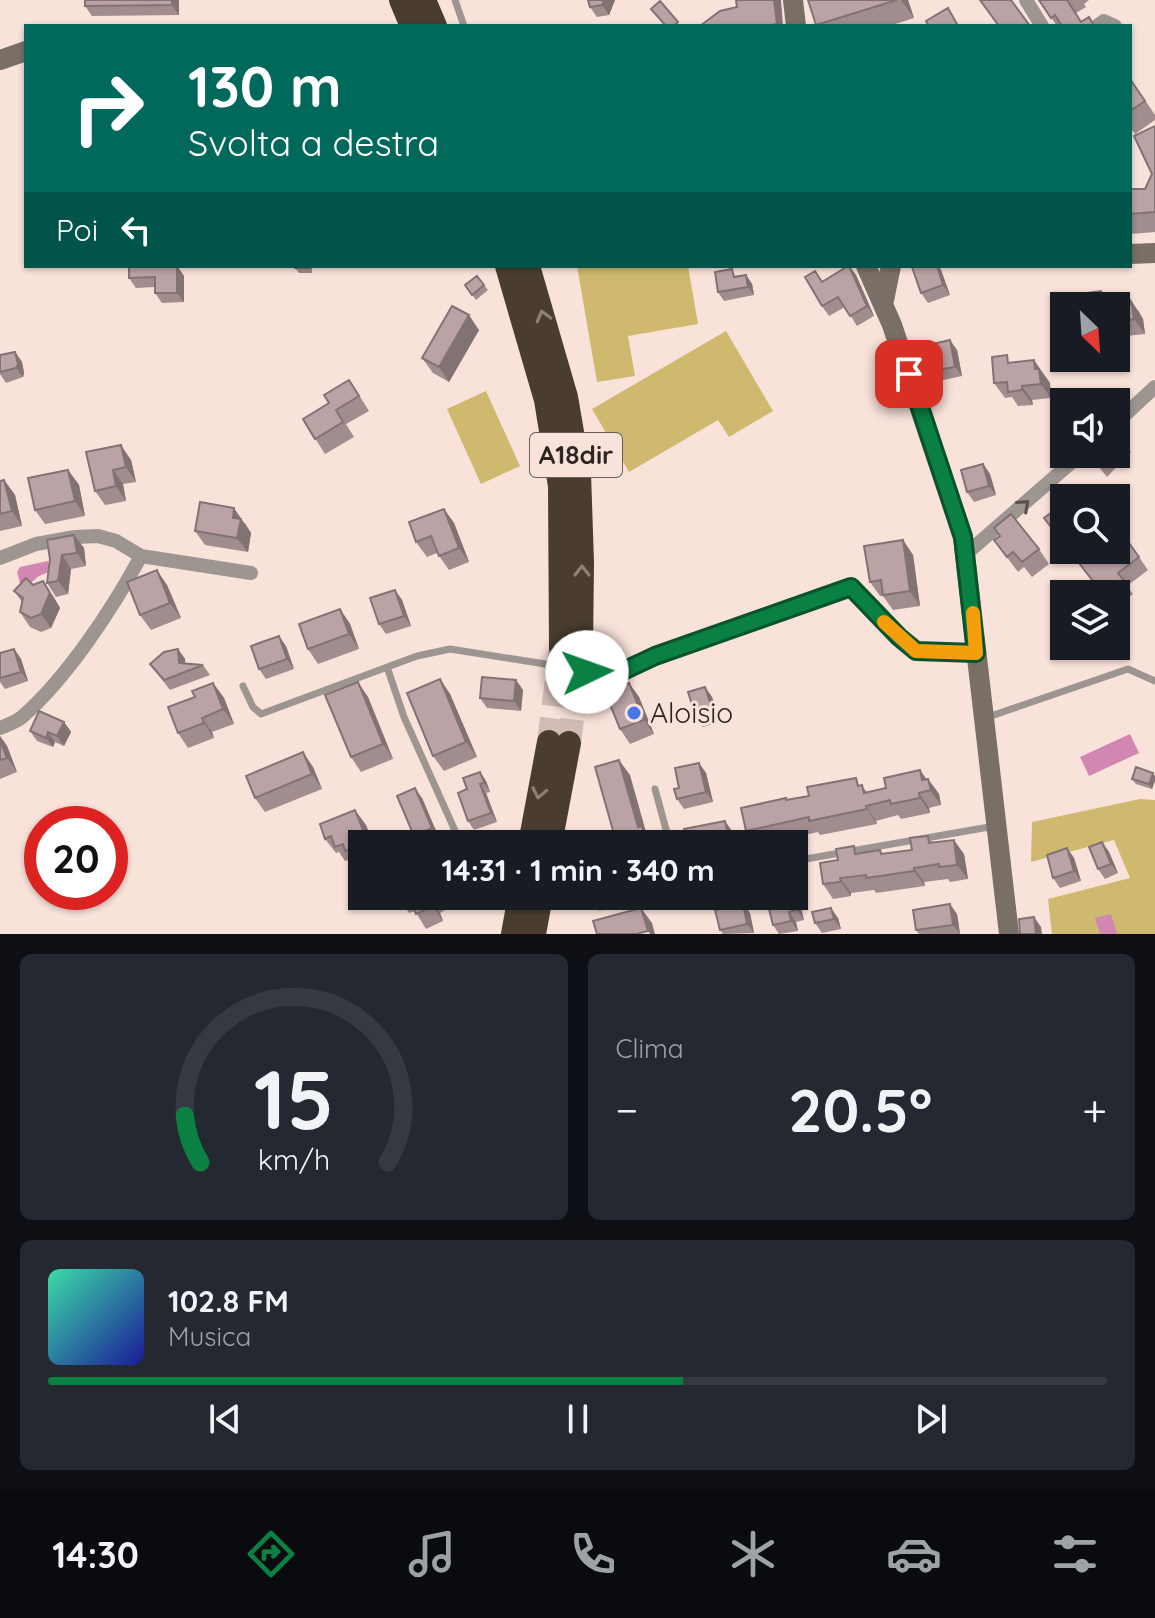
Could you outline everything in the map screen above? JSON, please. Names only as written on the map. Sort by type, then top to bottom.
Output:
[{"type":"highway","points":[[401,0],[411,24]]},
{"type":"highway","points":[[424,0],[434,24]]},
{"type":"highway","name":"A18dir","points":[[508,268],[546,400],[560,486],[571,648],[582,562],[579,473],[566,397],[530,271]]},
{"type":"highway","points":[[534,830],[559,743],[551,830]]},
{"type":"highway","points":[[513,934],[517,910]]},
{"type":"highway","points":[[534,934],[538,910]]},
{"type":"main road","points":[[796,24],[797,1]]},
{"type":"main road","points":[[0,60],[24,52]]},
{"type":"main road","points":[[1132,254],[1155,253]]},
{"type":"main road","points":[[867,268],[927,424],[966,554],[1009,934]]},
{"type":"main road","points":[[883,305],[891,268]]},
{"type":"street","points":[[1026,0],[1041,24]]},
{"type":"street","points":[[1130,410],[1155,387]]},
{"type":"street","points":[[966,554],[1065,468]]},
{"type":"street","points":[[0,558],[36,544],[98,536],[116,541],[141,556],[251,573]]},
{"type":"street","points":[[0,728],[20,719],[64,673],[128,582],[141,556]]},
{"type":"lane","points":[[455,0],[463,24]]},
{"type":"lane","points":[[243,686],[253,707],[261,714],[417,656],[450,649],[609,674],[851,587],[916,651],[976,653]]},
{"type":"lane","points":[[387,667],[404,717],[455,830]]},
{"type":"lane","points":[[986,717],[1128,669],[1155,681]]},
{"type":"lane","points":[[655,789],[666,830]]},
{"type":"lane","points":[[808,859],[997,826]]},
{"type":"shaded area","points":[[577,268],[688,268],[698,324],[628,336],[635,376],[597,382]]},
{"type":"shaded area","points":[[726,331],[773,411],[729,437],[718,420],[629,472],[592,409]]},
{"type":"shaded area","points":[[486,391],[520,466],[481,484],[447,409]]},
{"type":"shaded area","points":[[48,561],[51,571],[26,587],[20,583],[17,572],[20,567]]},
{"type":"shaded area","points":[[1130,734],[1139,753],[1089,776],[1080,757]]},
{"type":"shaded area","points":[[1140,799],[1155,800],[1155,934],[1052,934],[1048,899],[1130,878],[1114,840],[1031,862],[1032,822]]},
{"type":"shaded area","points":[[1111,914],[1117,934],[1100,934],[1095,918]]},
{"type":"building","points":[[85,0],[172,0],[172,5],[85,6]]},
{"type":"building","points":[[588,0],[604,0],[602,5],[590,7]]},
{"type":"building","points":[[736,0],[774,0],[777,24],[703,24],[720,11],[737,7]]},
{"type":"building","points":[[808,0],[897,0],[819,24],[816,24]]},
{"type":"building","points":[[980,0],[1011,0],[1029,24],[998,24]]},
{"type":"building","points":[[1039,0],[1067,0],[1081,22],[1089,17],[1093,24],[1061,24],[1055,15],[1051,18]]},
{"type":"building","points":[[660,1],[678,22],[664,24],[651,9]]},
{"type":"building","points":[[948,8],[957,24],[928,24],[926,21]]},
{"type":"building","points":[[1132,82],[1145,101],[1132,110]]},
{"type":"building","points":[[1155,126],[1155,212],[1132,214],[1132,189],[1145,189],[1152,174],[1134,136]]},
{"type":"building","points":[[129,268],[177,268],[177,293],[155,293],[155,277],[129,278]]},
{"type":"building","points":[[850,268],[867,306],[850,316],[838,297],[822,306],[805,277],[815,271],[822,282]]},
{"type":"building","points":[[912,268],[938,268],[943,285],[921,293]]},
{"type":"building","points":[[732,269],[734,277],[746,275],[748,287],[718,292],[715,272]]},
{"type":"building","points":[[477,276],[484,285],[472,295],[465,285]]},
{"type":"building","points":[[1132,304],[1134,319],[1130,319]]},
{"type":"building","points":[[452,306],[469,315],[439,367],[422,358]]},
{"type":"building","points":[[950,340],[955,367],[932,371],[928,345]]},
{"type":"building","points":[[15,352],[16,368],[0,372],[0,355]]},
{"type":"building","points":[[1007,355],[1008,363],[1034,360],[1041,384],[1022,386],[1022,390],[1008,392],[1007,382],[994,383],[992,357]]},
{"type":"building","points":[[349,380],[359,396],[336,410],[343,422],[315,439],[303,419],[329,403],[324,395]]},
{"type":"building","points":[[121,445],[126,467],[113,470],[116,486],[95,491],[86,452]]},
{"type":"building","points":[[983,464],[989,486],[967,492],[961,470]]},
{"type":"building","points":[[68,470],[75,501],[35,510],[28,478]]},
{"type":"building","points":[[4,480],[12,511],[0,514],[0,481]]},
{"type":"building","points":[[200,502],[234,508],[233,518],[241,519],[237,538],[195,531]]},
{"type":"building","points":[[444,509],[459,548],[439,556],[431,536],[416,542],[409,522]]},
{"type":"building","points":[[1011,514],[1039,549],[1022,562],[1013,552],[1007,557],[994,540],[1000,536],[994,528]]},
{"type":"building","points":[[74,535],[77,553],[62,555],[58,581],[47,583],[50,559],[47,540]]},
{"type":"building","points":[[903,540],[910,591],[883,595],[881,580],[870,582],[864,546]]},
{"type":"building","points":[[1130,544],[1139,557],[1130,564]]},
{"type":"building","points":[[1080,564],[1130,564],[1118,573],[1123,580],[1092,580]]},
{"type":"building","points":[[157,570],[170,603],[140,615],[127,582]]},
{"type":"building","points":[[26,578],[33,585],[43,581],[50,593],[41,614],[31,618],[20,612],[23,598],[14,591]]},
{"type":"building","points":[[395,590],[404,616],[379,624],[370,598]]},
{"type":"building","points":[[340,609],[349,634],[308,649],[299,624]]},
{"type":"building","points":[[279,636],[287,659],[259,669],[251,646]]},
{"type":"building","points":[[14,649],[21,672],[0,678],[0,653]]},
{"type":"building","points":[[178,649],[179,663],[203,665],[164,680],[150,664],[164,652]]},
{"type":"building","points":[[482,677],[516,680],[514,701],[480,698]]},
{"type":"building","points":[[440,679],[466,742],[433,756],[407,693]]},
{"type":"building","points":[[358,682],[383,744],[351,757],[325,695]]},
{"type":"building","points":[[213,683],[223,709],[202,718],[204,723],[178,733],[168,707],[195,697],[192,691]]},
{"type":"building","points":[[629,683],[644,720],[620,729],[605,692]]},
{"type":"building","points":[[705,687],[713,712],[696,717],[688,692]]},
{"type":"building","points":[[39,711],[64,722],[57,736],[48,732],[46,738],[30,731]]},
{"type":"building","points":[[0,741],[7,758],[0,760]]},
{"type":"building","points":[[303,752],[312,774],[255,798],[246,776]]},
{"type":"building","points":[[619,760],[638,827],[642,826],[643,830],[613,830],[595,767]]},
{"type":"building","points":[[699,763],[706,792],[677,799],[674,789],[679,788],[675,768]]},
{"type":"building","points":[[1136,767],[1153,773],[1149,784],[1132,779]]},
{"type":"building","points":[[920,770],[922,780],[928,779],[931,790],[919,793],[920,798],[891,804],[890,800],[866,806],[867,809],[746,830],[741,808],[809,796],[807,787],[856,778],[864,793],[886,788],[884,778]]},
{"type":"building","points":[[480,772],[484,783],[480,784],[491,813],[468,821],[458,793],[467,789],[463,778]]},
{"type":"building","points":[[415,788],[432,828],[411,830],[397,796]]},
{"type":"building","points":[[355,810],[363,830],[348,830],[348,850],[345,851],[343,844],[335,847],[331,836],[325,839],[320,824]]},
{"type":"building","points":[[725,821],[727,830],[684,830]]},
{"type":"building","points":[[928,836],[929,843],[954,840],[957,865],[939,867],[939,864],[866,878],[866,875],[840,878],[841,882],[823,884],[820,863],[838,860],[836,849],[854,846],[855,854],[912,850],[910,838]]},
{"type":"building","points":[[1102,842],[1111,864],[1098,869],[1089,847]]},
{"type":"building","points":[[1067,848],[1074,871],[1053,878],[1047,855]]},
{"type":"building","points":[[950,904],[953,925],[916,930],[913,910]]},
{"type":"building","points":[[831,908],[834,919],[815,923],[812,912]]},
{"type":"building","points":[[642,910],[648,931],[597,934],[593,921]]},
{"type":"building","points":[[715,910],[744,910],[747,924],[720,930]]},
{"type":"building","points":[[769,910],[797,910],[789,912],[791,921],[773,925]]},
{"type":"building","points":[[1034,917],[1036,934],[1020,934],[1019,919]]},
{"type":"tunnel","points":[[549,742],[561,648]]},
{"type":"tunnel","points":[[569,743],[581,649]]},
{"type":"slow traffic","points":[[884,622],[916,651],[976,653],[973,613]]},
{"type":"place","name":"Aloisio","points":[[634,713]]},
{"type":"route","points":[[587,672],[609,674],[623,671],[655,656],[851,587],[916,651],[976,653],[963,537],[909,374]]}]
